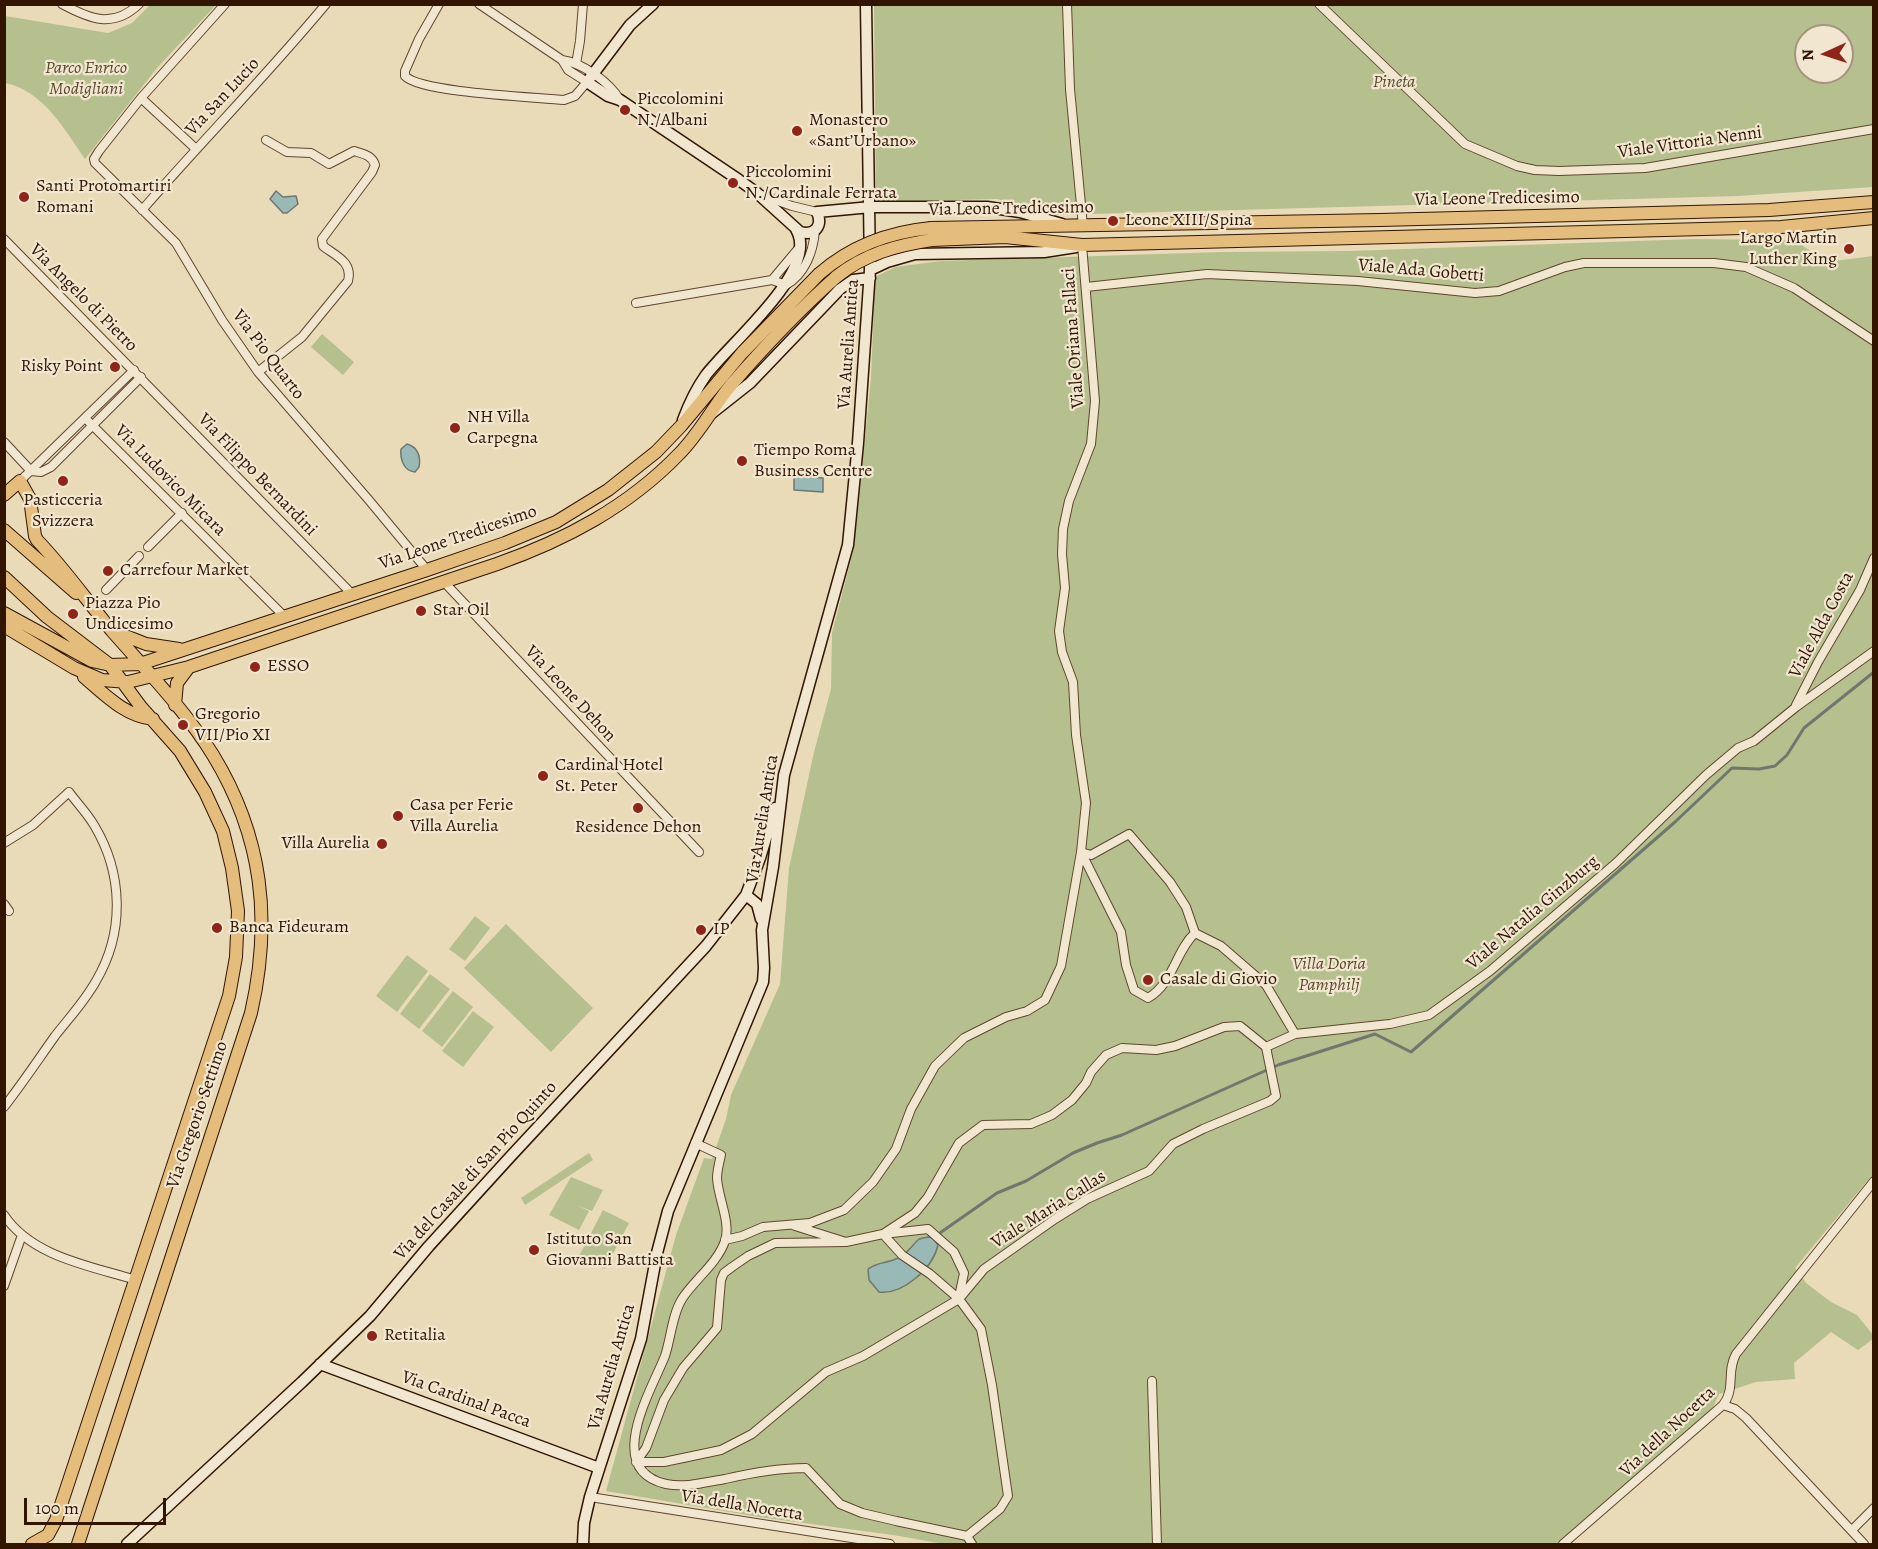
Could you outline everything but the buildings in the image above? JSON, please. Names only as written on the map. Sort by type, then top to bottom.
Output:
[{"type":"main road","points":[[653,4],[630,25],[590,79],[608,96],[620,100],[757,193],[796,229],[805,233],[815,231],[820,222],[817,212],[871,207],[987,207],[1020,212],[1064,225]]},
{"type":"main road","name":"Via Aurelia Antica","points":[[583,1545],[584,1522],[590,1497],[641,1339],[657,1252],[668,1210],[761,989],[764,968],[762,930],[773,867],[784,775],[847,552],[858,443],[870,274],[871,207],[866,4]]},
{"type":"main road","name":"Via Leone Tredicesimo","points":[[123,682],[189,667],[526,554],[564,538],[633,495],[658,474],[688,445],[730,386],[836,276],[860,261],[887,249],[932,234],[1064,225],[1769,210],[1874,202]]},
{"type":"main road","name":"Via Leone Tredicesimo","points":[[110,665],[140,664],[427,570],[505,543],[556,522],[592,501],[656,452],[681,426],[742,353],[819,273],[840,257],[867,243],[907,231],[1005,237],[1082,245],[1781,227],[1874,219]]},
{"type":"main road","points":[[681,426],[692,398],[701,383],[734,342],[786,285],[800,247],[796,229]]},
{"type":"main road","points":[[709,415],[750,383],[840,289],[853,280],[870,274],[887,262],[915,254],[1044,252],[1082,245]]},
{"type":"main road","points":[[4,495],[20,480],[30,499],[36,538],[175,705]]},
{"type":"main road","points":[[4,530],[60,580],[84,598]]},
{"type":"main road","points":[[4,578],[47,617],[110,665],[141,707],[153,719]]},
{"type":"main road","points":[[4,613],[79,655],[110,665]]},
{"type":"main road","points":[[4,626],[74,668],[102,680],[123,682]]},
{"type":"main road","points":[[112,631],[154,646],[183,650]]},
{"type":"main road","points":[[175,705],[177,683],[189,667]]},
{"type":"main road","points":[[74,668],[130,713],[140,718],[153,719]]},
{"type":"main road","name":"Via Gregorio Settimo","points":[[78,1545],[246,1028],[260,965],[261,898],[258,868],[248,831],[236,799],[216,760],[175,705]]},
{"type":"main road","name":"Via Gregorio Settimo","points":[[32,1545],[48,1534],[56,1520],[229,996],[235,966],[237,896],[226,842],[217,816],[185,758],[153,719]]},
{"type":"main road","name":"Via del Casale di San Pio Quinto","points":[[127,1545],[380,1306],[429,1246],[502,1165],[706,946],[746,895],[762,851],[784,775]]},
{"type":"main road","points":[[746,895],[758,904],[762,930]]},
{"type":"main road","name":"Via Cardinal Pacca","points":[[320,1364],[600,1468]]},
{"type":"street","points":[[62,4],[89,17],[111,19],[123,16],[139,4]]},
{"type":"street","points":[[196,149],[141,98],[225,4]]},
{"type":"street","name":"Via San Lucio","points":[[142,210],[326,4]]},
{"type":"street","points":[[439,4],[419,39],[405,71],[408,80],[436,88],[564,100],[575,96],[590,79]]},
{"type":"street","points":[[478,4],[562,60],[576,64],[590,79]]},
{"type":"street","points":[[576,64],[583,4]]},
{"type":"street","points":[[1067,4],[1070,89],[1083,226]]},
{"type":"street","name":"Viale Vittoria Nenni","points":[[1318,4],[1465,144],[1535,170],[1645,168],[1874,129]]},
{"type":"street","points":[[562,60],[568,70],[590,79]]},
{"type":"street","name":"Via Pio Quarto","points":[[141,98],[96,155],[95,163],[176,243],[222,320],[258,372],[427,570]]},
{"type":"street","points":[[258,372],[302,338],[348,281],[350,272],[346,264],[323,246],[322,239],[375,165],[367,155],[354,151],[329,164],[311,153],[287,152],[266,140]]},
{"type":"street","points":[[757,193],[792,206],[817,212]]},
{"type":"street","points":[[636,303],[772,280],[786,285],[798,276],[805,265],[815,231]]},
{"type":"street","name":"Via Angelo di Pietro","points":[[4,239],[141,377]]},
{"type":"street","name":"Viale Oriana Fallaci","points":[[793,1226],[810,1223],[844,1210],[873,1182],[896,1149],[912,1109],[935,1066],[964,1038],[1006,1017],[1027,1011],[1045,1000],[1061,966],[1081,852],[1086,803],[1076,735],[1073,682],[1062,652],[1059,631],[1065,588],[1062,554],[1063,529],[1069,501],[1091,444],[1094,423],[1095,401],[1082,245]]},
{"type":"street","points":[[772,280],[800,247]]},
{"type":"street","name":"Viale Ada Gobetti","points":[[1086,287],[1207,274],[1358,281],[1475,293],[1499,291],[1565,267],[1584,263],[1726,264],[1753,269],[1794,288],[1874,341]]},
{"type":"street","points":[[20,480],[32,471],[134,370]]},
{"type":"street","points":[[4,442],[32,471],[39,473],[49,469],[141,377]]},
{"type":"street","name":"Via Filippo Bernardini","points":[[141,377],[352,594]]},
{"type":"street","name":"Via Ludovico Micara","points":[[85,418],[284,616]]},
{"type":"street","points":[[148,546],[182,513]]},
{"type":"street","points":[[106,590],[139,556]]},
{"type":"street","name":"Viale Alda Costa","points":[[1796,707],[1818,662],[1855,600],[1874,558]]},
{"type":"street","name":"Via Leone Dehon","points":[[444,582],[699,852]]},
{"type":"street","name":"Viale Natalia Ginzburg","points":[[1266,1047],[1295,1034],[1390,1024],[1430,1015],[1491,971],[1616,862],[1706,775],[1738,748],[1754,741],[1796,707],[1874,651]]},
{"type":"street","points":[[4,843],[33,825],[69,792],[93,823],[108,856],[118,901],[116,928],[107,957],[94,984],[4,1107]]},
{"type":"street","points":[[1081,852],[1091,855],[1130,834],[1170,882],[1186,907],[1195,933],[1221,946],[1266,985],[1295,1034]]},
{"type":"street","points":[[1081,852],[1121,932],[1126,965],[1134,990],[1148,998],[1155,994],[1177,964],[1188,939],[1195,933]]},
{"type":"street","points":[[883,1234],[915,1213],[928,1197],[959,1143],[983,1125],[1031,1124],[1052,1115],[1072,1100],[1106,1055],[1122,1048],[1156,1050],[1175,1046],[1224,1027],[1240,1026],[1266,1047]]},
{"type":"street","name":"Viale Maria Callas","points":[[959,1299],[984,1269],[1087,1199],[1149,1171],[1173,1144],[1270,1101],[1276,1096],[1266,1047]]},
{"type":"street","points":[[695,1143],[721,1155],[717,1178],[725,1225],[725,1240],[715,1258],[680,1301],[665,1354],[640,1412],[634,1449],[636,1462],[646,1474],[666,1484],[692,1485],[756,1473],[806,1468],[840,1504],[862,1513],[967,1536],[1000,1509],[1008,1496],[1007,1484],[981,1329],[959,1299],[930,1274],[902,1255],[883,1234]]},
{"type":"street","name":"Via della Nocetta","points":[[1563,1545],[1724,1406],[1731,1394],[1732,1364],[1736,1354],[1874,1181]]},
{"type":"street","points":[[4,1215],[22,1235],[53,1253],[135,1280]]},
{"type":"street","points":[[725,1240],[763,1227],[793,1226],[846,1242]]},
{"type":"street","points":[[928,1229],[954,1252],[964,1273],[959,1299],[863,1356],[826,1371],[752,1434],[721,1450],[664,1462],[636,1462],[646,1448],[664,1400],[683,1368],[717,1328],[721,1280],[724,1273],[748,1256],[775,1243],[846,1242],[883,1234],[928,1229]]},
{"type":"street","points":[[4,1286],[22,1235]]},
{"type":"street","points":[[1152,1381],[1157,1545]]},
{"type":"street","points":[[1724,1406],[1735,1409],[1746,1418],[1864,1545]]},
{"type":"street","name":"Via della Nocetta","points":[[590,1497],[890,1545]]},
{"type":"street","points":[[1852,1530],[1874,1508]]},
{"type":"street","points":[[967,1536],[972,1545]]},
{"type":"green space","name":"Parco Enrico Modigliani","points":[[150,5],[216,5],[157,68],[85,159],[61,124],[42,103],[19,87],[5,83],[5,16],[108,33],[132,23]]},
{"type":"green space","name":"Pineta","points":[[874,5],[1873,5],[1873,187],[1738,196],[1055,215],[997,199],[876,202]]},
{"type":"green space","name":"Villa Doria Pamphilj","points":[[1694,239],[1797,242],[1827,262],[1873,256],[1873,1174],[1795,1268],[1806,1283],[1831,1302],[1857,1315],[1873,1335],[1873,1339],[1858,1350],[1831,1332],[1794,1363],[1795,1379],[1756,1382],[1719,1394],[1713,1407],[1618,1495],[1562,1542],[1555,1544],[944,1544],[759,1517],[606,1491],[676,1235],[704,1158],[712,1159],[726,1119],[731,1095],[780,984],[789,868],[814,752],[831,689],[832,633],[854,548],[871,378],[875,277],[895,267],[941,261],[1222,252],[1349,251]]},
{"type":"green space","points":[[322,334],[354,362],[343,375],[311,347]]},
{"type":"green space","points":[[475,916],[490,928],[465,961],[449,949]]},
{"type":"green space","points":[[506,924],[593,1008],[551,1052],[464,968]]},
{"type":"green space","points":[[407,955],[428,971],[397,1012],[376,996]]},
{"type":"green space","points":[[430,974],[450,989],[419,1029],[400,1014]]},
{"type":"green space","points":[[453,991],[473,1007],[442,1047],[422,1031]]},
{"type":"green space","points":[[473,1011],[494,1027],[463,1067],[442,1051]]},
{"type":"green space","points":[[589,1153],[593,1160],[525,1205],[521,1198]]},
{"type":"green space","points":[[571,1177],[603,1190],[592,1211],[578,1206],[589,1211],[579,1230],[549,1215]]},
{"type":"green space","points":[[603,1210],[629,1223],[605,1269],[579,1256]]},
{"type":"water","points":[[276,191],[283,197],[296,196],[298,204],[287,213],[283,213],[270,199]]},
{"type":"water","points":[[407,444],[414,447],[419,456],[419,467],[415,472],[405,467],[402,460],[401,449]]},
{"type":"water","points":[[794,476],[823,478],[823,492],[794,490]]},
{"type":"water","points":[[933,1238],[938,1245],[935,1254],[923,1271],[907,1285],[888,1292],[879,1292],[869,1280],[868,1269],[900,1257],[919,1239]]},
{"type":"waterway","points":[[937,1235],[997,1193],[1026,1181],[1073,1153],[1122,1135],[1278,1065],[1375,1034],[1411,1052],[1675,822],[1732,768],[1759,769],[1775,766],[1787,755],[1804,728],[1874,672]]},
{"type":"place","name":"Piccolomini N./Albani","points":[[625,110]]},
{"type":"place","name":"Monastero «Sant’Urbano»","points":[[797,131]]},
{"type":"place","name":"Piccolomini N./Cardinale Ferrata","points":[[733,183]]},
{"type":"place","name":"Santi Protomartiri Romani","points":[[24,197]]},
{"type":"place","name":"Leone XIII/Spina","points":[[1113,221]]},
{"type":"place","name":"Largo Martin Luther King","points":[[1849,249]]},
{"type":"place","name":"Risky Point","points":[[115,367]]},
{"type":"place","name":"NH Villa Carpegna","points":[[455,428]]},
{"type":"place","name":"Tiempo Roma Business Centre","points":[[742,461]]},
{"type":"place","name":"Pasticceria Svizzera","points":[[63,481]]},
{"type":"place","name":"Carrefour Market","points":[[108,571]]},
{"type":"place","name":"Star Oil","points":[[421,611]]},
{"type":"place","name":"Piazza Pio Undicesimo","points":[[73,614]]},
{"type":"place","name":"ESSO","points":[[255,667]]},
{"type":"place","name":"Gregorio VII/Pio XI","points":[[183,725]]},
{"type":"place","name":"Cardinal Hotel St. Peter","points":[[543,776]]},
{"type":"place","name":"Residence Dehon","points":[[638,808]]},
{"type":"place","name":"Casa per Ferie Villa Aurelia","points":[[398,816]]},
{"type":"place","name":"Villa Aurelia","points":[[382,844]]},
{"type":"place","name":"Banca Fideuram","points":[[217,928]]},
{"type":"place","name":"IP","points":[[701,930]]},
{"type":"place","name":"Casale di Giovio","points":[[1148,980]]},
{"type":"place","name":"Istituto San Giovanni Battista","points":[[534,1250]]},
{"type":"place","name":"Retitalia","points":[[372,1336]]}]
